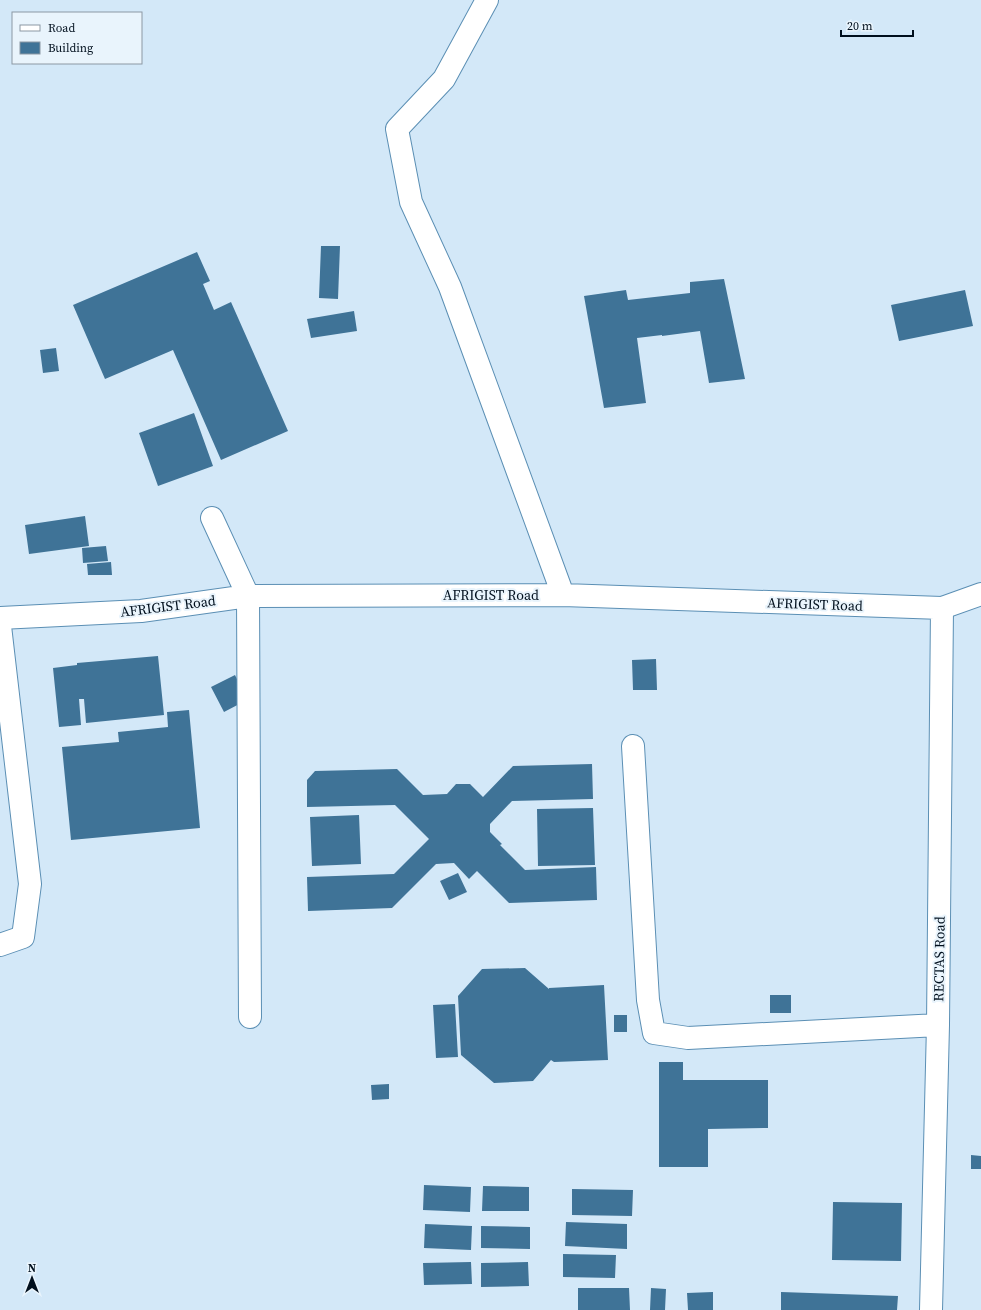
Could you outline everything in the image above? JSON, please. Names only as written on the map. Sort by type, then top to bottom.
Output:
[{"type":"street","points":[[487,0],[444,79],[397,129],[411,202],[450,287],[563,595]]},
{"type":"street","points":[[212,518],[248,596],[250,1017]]},
{"type":"street","name":"AFRIGIST Road","points":[[0,618],[141,612],[248,596],[563,595],[942,608],[981,594]]},
{"type":"street","name":"RECTAS Road","points":[[931,1310],[938,1025],[942,608]]},
{"type":"street","points":[[0,626],[30,884],[23,937],[0,945]]},
{"type":"street","points":[[633,746],[648,1000],[654,1033],[688,1038],[938,1025]]},
{"type":"building","points":[[321,246],[340,246],[338,299],[319,298]]},
{"type":"building","points":[[197,252],[210,281],[203,284],[214,310],[231,302],[288,431],[221,460],[173,350],[105,379],[73,305]]},
{"type":"building","points":[[724,279],[745,379],[709,383],[700,331],[637,338],[646,403],[604,408],[584,296],[626,290],[628,300],[690,293],[690,282]]},
{"type":"building","points":[[965,290],[973,326],[899,341],[891,305]]},
{"type":"building","points":[[354,311],[357,331],[311,338],[307,319]]},
{"type":"building","points":[[56,348],[59,371],[43,373],[40,350]]},
{"type":"building","points":[[194,413],[213,466],[158,486],[139,433]]},
{"type":"building","points":[[85,516],[89,546],[29,554],[25,525]]},
{"type":"building","points":[[106,546],[108,561],[83,563],[82,548]]},
{"type":"building","points":[[111,562],[112,575],[88,575],[87,564]]},
{"type":"building","points":[[158,656],[164,715],[86,723],[84,699],[79,699],[81,725],[59,727],[53,668],[77,665],[77,663]]},
{"type":"building","points":[[656,659],[657,690],[633,690],[632,660]]},
{"type":"building","points":[[235,675],[247,700],[224,712],[211,687]]},
{"type":"building","points":[[189,710],[200,828],[71,840],[62,747],[119,742],[118,732],[168,727],[167,712]]},
{"type":"building","points":[[592,764],[593,799],[512,801],[490,824],[490,832],[502,844],[500,845],[525,870],[596,867],[597,900],[509,903],[477,871],[469,879],[454,863],[436,864],[392,908],[308,911],[307,877],[394,874],[429,839],[395,805],[307,807],[307,780],[315,771],[397,769],[423,795],[447,794],[456,784],[470,784],[483,797],[513,766]]},
{"type":"building","points":[[593,808],[595,865],[538,866],[537,809]]},
{"type":"building","points":[[359,815],[361,864],[312,866],[310,817]]},
{"type":"building","points":[[458,873],[467,892],[449,900],[440,881]]},
{"type":"building","points":[[525,968],[549,989],[604,985],[608,1060],[554,1062],[551,1060],[533,1081],[494,1083],[461,1055],[458,996],[482,969]]},
{"type":"building","points":[[770,995],[791,995],[791,1013],[770,1013]]},
{"type":"building","points":[[455,1004],[458,1057],[436,1058],[433,1005]]},
{"type":"building","points":[[614,1015],[627,1015],[627,1032],[614,1032]]},
{"type":"building","points":[[659,1062],[683,1062],[683,1080],[768,1080],[768,1128],[708,1129],[708,1167],[659,1167]]},
{"type":"building","points":[[389,1084],[389,1099],[372,1100],[371,1085]]},
{"type":"building","points":[[971,1155],[981,1156],[981,1169],[971,1169]]},
{"type":"building","points":[[424,1185],[471,1187],[470,1212],[423,1210]]},
{"type":"building","points":[[483,1186],[529,1187],[529,1211],[482,1211]]},
{"type":"building","points":[[572,1189],[633,1190],[632,1216],[572,1215]]},
{"type":"building","points":[[833,1202],[902,1203],[901,1261],[832,1260]]},
{"type":"building","points":[[566,1222],[627,1224],[627,1249],[565,1246]]},
{"type":"building","points":[[425,1224],[472,1226],[471,1250],[424,1248]]},
{"type":"building","points":[[481,1226],[530,1227],[530,1249],[481,1248]]},
{"type":"building","points":[[563,1254],[616,1255],[615,1278],[563,1277]]},
{"type":"building","points":[[471,1262],[472,1284],[424,1285],[423,1263]]},
{"type":"building","points":[[528,1262],[529,1286],[481,1287],[481,1263]]},
{"type":"building","points":[[578,1288],[629,1288],[630,1310],[578,1310]]},
{"type":"building","points":[[651,1288],[666,1289],[665,1310],[650,1310]]},
{"type":"building","points":[[713,1292],[713,1310],[688,1310],[687,1293]]},
{"type":"building","points":[[781,1292],[898,1296],[897,1310],[781,1310]]}]
